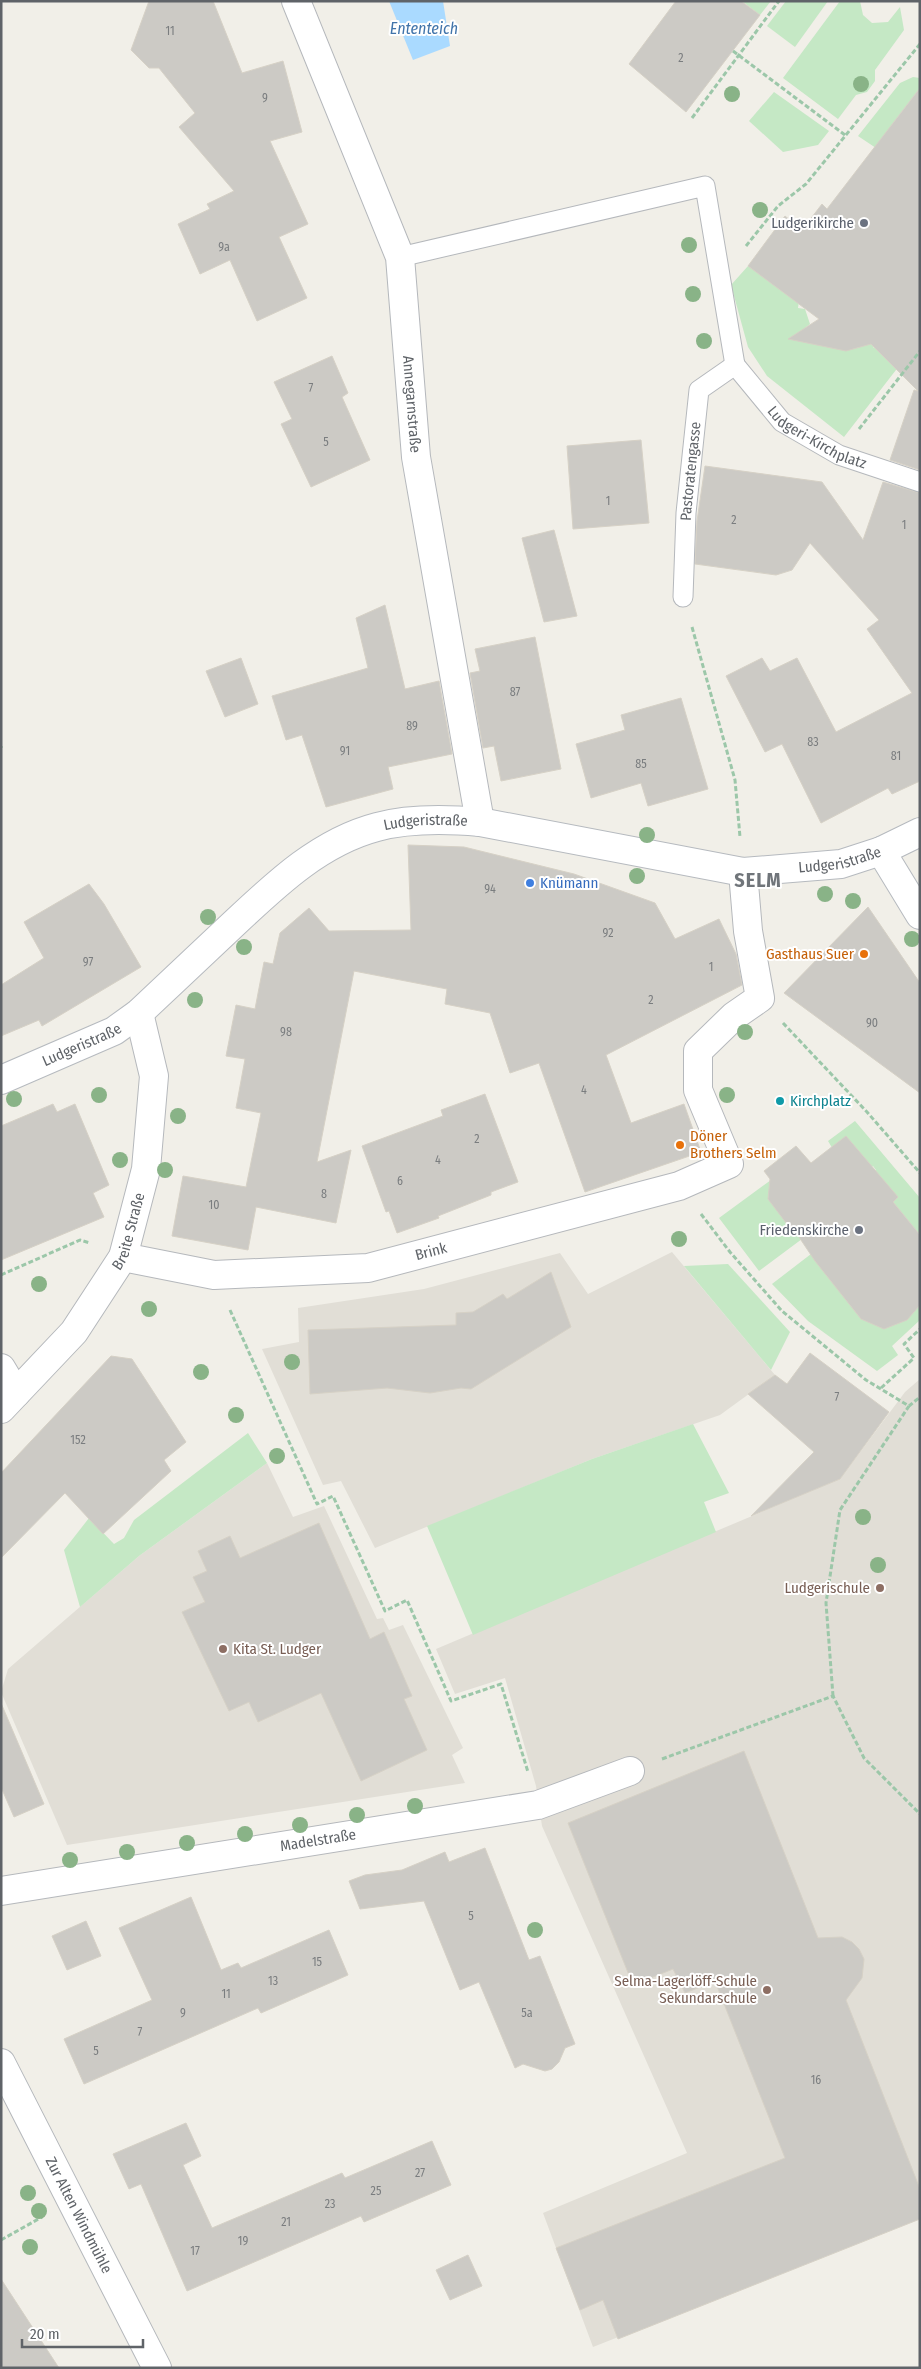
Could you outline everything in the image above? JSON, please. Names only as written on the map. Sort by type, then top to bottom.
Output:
[{"type":"street","name":"Annegarnstraße","points":[[296,1],[400,257],[416,457],[480,822]]},
{"type":"street","name":"Ludgeristraße","points":[[1,1080],[114,1031],[139,1013],[289,873],[329,847],[377,827],[450,819],[480,822],[743,872],[841,864],[881,851],[920,832]]},
{"type":"street","points":[[881,851],[920,915]]},
{"type":"street","points":[[743,872],[748,930],[760,998]]},
{"type":"street","name":"Brink","points":[[123,1257],[214,1275],[368,1268],[679,1186],[729,1164],[698,1090],[698,1052],[734,1016],[760,998]]},
{"type":"street","name":"Breite Straße","points":[[8,1401],[74,1332],[123,1257],[146,1168],[154,1076],[139,1013]]},
{"type":"street","points":[[1,1368],[8,1401]]},
{"type":"street","name":"Madelstraße","points":[[1,1891],[538,1805],[630,1771]]},
{"type":"street","name":"Zur Alten Windmühle","points":[[1,2063],[71,2200],[147,2364]]},
{"type":"lane","points":[[400,257],[705,186],[735,365]]},
{"type":"lane","name":"Ludgeri-Kirchplatz","points":[[735,365],[782,422],[839,455],[920,482]]},
{"type":"lane","name":"Pastoratengasse","points":[[683,597],[686,513],[699,390],[735,365]]},
{"type":"path","points":[[692,118],[778,1]]},
{"type":"path","points":[[720,279],[778,206],[806,184],[920,44]]},
{"type":"path","points":[[733,51],[845,135]]},
{"type":"path","points":[[839,455],[920,351]]},
{"type":"path","points":[[683,597],[734,780],[743,872]]},
{"type":"path","points":[[760,998],[867,1112],[920,1173]]},
{"type":"path","points":[[679,1186],[730,1252],[782,1311],[866,1380],[910,1406]]},
{"type":"path","points":[[1,1275],[80,1240],[123,1257]]},
{"type":"path","points":[[214,1275],[317,1504],[333,1496],[385,1611],[407,1600],[451,1701],[501,1684],[538,1805]]},
{"type":"path","points":[[881,1388],[914,1358],[904,1344],[920,1329]]},
{"type":"path","points":[[920,1397],[910,1406],[840,1510],[826,1603],[833,1696],[864,1758],[920,1814]]},
{"type":"path","points":[[630,1771],[833,1696]]},
{"type":"path","points":[[1,2240],[71,2200]]},
{"type":"shaded area","points":[[672,1252],[775,1375],[720,1415],[592,1459],[375,1548],[341,1481],[323,1485],[262,1349],[299,1342],[298,1308],[424,1289],[560,1253],[588,1294]]},
{"type":"shaded area","name":"Selma-Lagerlöff-Schule Sekundarschule","points":[[920,1379],[920,2218],[593,2347],[543,2213],[687,2153],[542,1826],[536,1786],[505,1678],[455,1694],[436,1649],[840,1479],[905,1392]]},
{"type":"shaded area","name":"Kita St. Ludger","points":[[267,1463],[293,1517],[324,1506],[377,1619],[383,1618],[389,1630],[403,1625],[463,1748],[452,1755],[465,1783],[67,1845],[1,1692],[8,1669],[139,1556]]},
{"type":"green space","points":[[742,1],[771,1],[760,15]]},
{"type":"green space","points":[[786,1],[828,1],[795,47],[767,26]]},
{"type":"green space","points":[[840,1],[860,1],[863,15],[872,23],[888,22],[900,7],[904,30],[875,70],[875,81],[867,92],[856,95],[838,119],[783,78]]},
{"type":"green space","points":[[913,77],[920,78],[920,88],[893,123],[879,150],[858,136],[900,83]]},
{"type":"green space","points":[[774,92],[829,131],[818,145],[783,152],[749,121]]},
{"type":"green space","points":[[748,266],[799,301],[798,308],[805,309],[810,324],[805,328],[852,343],[853,349],[860,347],[858,340],[874,343],[873,347],[876,349],[920,339],[844,437],[767,376],[748,347],[731,285]]},
{"type":"green space","points":[[855,1121],[920,1198],[920,1235],[893,1202],[898,1197],[870,1174],[876,1170],[873,1166],[867,1170],[834,1151],[828,1141]]},
{"type":"green space","points":[[771,1180],[768,1200],[780,1201],[794,1222],[788,1226],[792,1232],[800,1227],[806,1236],[759,1271],[719,1218]]},
{"type":"green space","points":[[811,1254],[861,1319],[867,1321],[920,1305],[920,1320],[892,1346],[898,1355],[877,1371],[808,1321],[772,1284]]},
{"type":"green space","points":[[728,1264],[790,1332],[771,1370],[684,1266]]},
{"type":"green space","points":[[693,1424],[729,1493],[704,1502],[716,1532],[473,1635],[427,1526],[592,1459]]},
{"type":"green space","points":[[248,1433],[267,1463],[139,1556],[80,1607],[64,1550],[89,1518],[114,1544],[124,1538],[134,1520]]},
{"type":"water","name":"Ententeich","points":[[389,1],[443,1],[450,46],[413,60]]},
{"type":"building","points":[[149,1],[213,1],[242,73],[283,61],[302,132],[270,141],[308,224],[279,237],[307,298],[257,321],[230,260],[200,274],[178,224],[210,209],[207,204],[234,191],[179,127],[195,113],[159,68],[149,68],[131,50]]},
{"type":"building","points":[[676,1],[741,1],[760,15],[686,112],[629,64]]},
{"type":"building","name":"Ludgerikirche","points":[[920,88],[920,470],[890,460],[914,390],[918,391],[871,344],[846,351],[788,339],[819,319],[748,266],[785,216],[802,230],[822,204],[827,209]]},
{"type":"building","points":[[332,356],[348,393],[342,397],[370,460],[311,487],[281,424],[292,419],[274,382]]},
{"type":"building","points":[[641,440],[649,523],[573,529],[567,446]]},
{"type":"building","points":[[705,466],[822,482],[863,540],[883,482],[920,493],[920,781],[892,794],[888,788],[821,823],[782,744],[765,752],[726,676],[762,658],[770,671],[797,658],[836,732],[912,693],[867,629],[879,620],[810,543],[792,570],[776,575],[695,564],[697,521]]},
{"type":"building","points":[[554,530],[577,616],[544,622],[522,538]]},
{"type":"building","points":[[385,605],[405,689],[439,681],[452,754],[388,767],[393,789],[326,807],[302,735],[286,740],[272,696],[368,668],[356,618]]},
{"type":"building","points":[[535,637],[561,769],[501,781],[494,746],[483,748],[470,673],[480,671],[475,649]]},
{"type":"building","points":[[241,658],[258,704],[225,717],[206,671]]},
{"type":"building","points":[[681,698],[708,789],[648,806],[641,783],[591,798],[576,744],[625,730],[621,715]]},
{"type":"building","points":[[408,845],[464,847],[574,874],[655,903],[675,939],[719,919],[736,954],[742,985],[606,1055],[631,1123],[684,1104],[701,1152],[585,1192],[539,1063],[510,1073],[490,1013],[445,1004],[447,989],[354,971],[317,1162],[351,1150],[336,1223],[256,1207],[248,1250],[172,1236],[183,1176],[246,1187],[261,1113],[236,1108],[245,1059],[226,1056],[236,1005],[255,1009],[264,962],[273,964],[280,933],[309,908],[329,931],[411,930]]},
{"type":"building","points":[[89,884],[104,904],[141,967],[42,1026],[39,1020],[1,1036],[1,985],[44,958],[24,922]]},
{"type":"building","points":[[868,907],[920,983],[920,1093],[784,993]]},
{"type":"building","points":[[485,1094],[518,1182],[438,1216],[439,1218],[397,1233],[389,1211],[386,1212],[362,1146],[443,1116],[441,1110]]},
{"type":"building","points":[[53,1104],[57,1112],[75,1104],[109,1185],[93,1193],[104,1217],[1,1260],[1,1126]]},
{"type":"building","name":"Friedenskirche","points":[[846,1136],[898,1197],[893,1202],[920,1235],[920,1305],[907,1320],[884,1329],[861,1319],[815,1261],[795,1231],[793,1232],[768,1199],[770,1179],[764,1171],[796,1146],[811,1163]]},
{"type":"building","points":[[551,1272],[571,1327],[471,1389],[461,1388],[430,1393],[387,1388],[310,1394],[308,1330],[456,1325],[456,1313],[473,1312],[503,1294],[507,1299]]},
{"type":"building","points":[[810,1353],[889,1412],[840,1479],[751,1516],[814,1452],[748,1394],[775,1375],[787,1384]]},
{"type":"building","points":[[111,1356],[132,1359],[186,1442],[164,1460],[171,1471],[103,1534],[65,1493],[1,1558],[1,1473]]},
{"type":"building","points":[[319,1523],[370,1639],[384,1632],[412,1696],[404,1699],[427,1750],[361,1781],[321,1693],[258,1722],[249,1702],[229,1711],[182,1612],[205,1602],[193,1577],[207,1571],[198,1551],[230,1536],[240,1558]]},
{"type":"building","points":[[1,1703],[44,1804],[14,1817],[1,1787]]},
{"type":"building","points":[[744,1751],[818,1938],[842,1937],[852,1942],[859,1949],[864,1959],[862,1978],[846,2000],[920,2189],[920,2219],[618,2339],[603,2300],[580,2310],[556,2248],[785,2158],[715,1981],[685,1993],[673,1969],[633,1985],[568,1823]]},
{"type":"building","points":[[485,1848],[529,1960],[540,1956],[575,2044],[565,2048],[559,2062],[552,2069],[545,2071],[523,2064],[515,2068],[479,1982],[460,1990],[424,1901],[360,1909],[349,1881],[365,1875],[402,1870],[445,1852],[449,1862]]},
{"type":"building","points":[[191,1897],[221,1970],[238,1963],[241,1968],[329,1930],[348,1975],[261,2013],[258,2008],[84,2084],[64,2039],[152,2000],[119,1928]]},
{"type":"building","points":[[86,1921],[101,1956],[67,1970],[52,1936]]},
{"type":"building","points":[[186,2123],[201,2156],[183,2165],[212,2228],[342,2173],[345,2178],[432,2141],[451,2185],[364,2222],[361,2216],[187,2291],[141,2184],[129,2189],[113,2154]]},
{"type":"building","points":[[468,2255],[482,2286],[450,2300],[436,2270]]},
{"type":"building","points":[[1,2279],[59,2368],[1,2368]]},
{"type":"place","name":"Ludgerikirche","points":[[864,223]]},
{"type":"place","name":"Knümann","points":[[530,883]]},
{"type":"place","name":"Gasthaus Suer","points":[[864,954]]},
{"type":"place","name":"Kirchplatz","points":[[780,1101]]},
{"type":"place","name":"Döner Brothers Selm","points":[[680,1145]]},
{"type":"place","name":"Friedenskirche","points":[[859,1230]]},
{"type":"place","name":"Ludgerischule","points":[[880,1588]]},
{"type":"place","name":"Kita St. Ludger","points":[[223,1649]]},
{"type":"place","name":"Selma-Lagerlöff-Schule Sekundarschule","points":[[767,1990]]},
{"type":"district","name":"SELM","points":[[758,880]]}]
